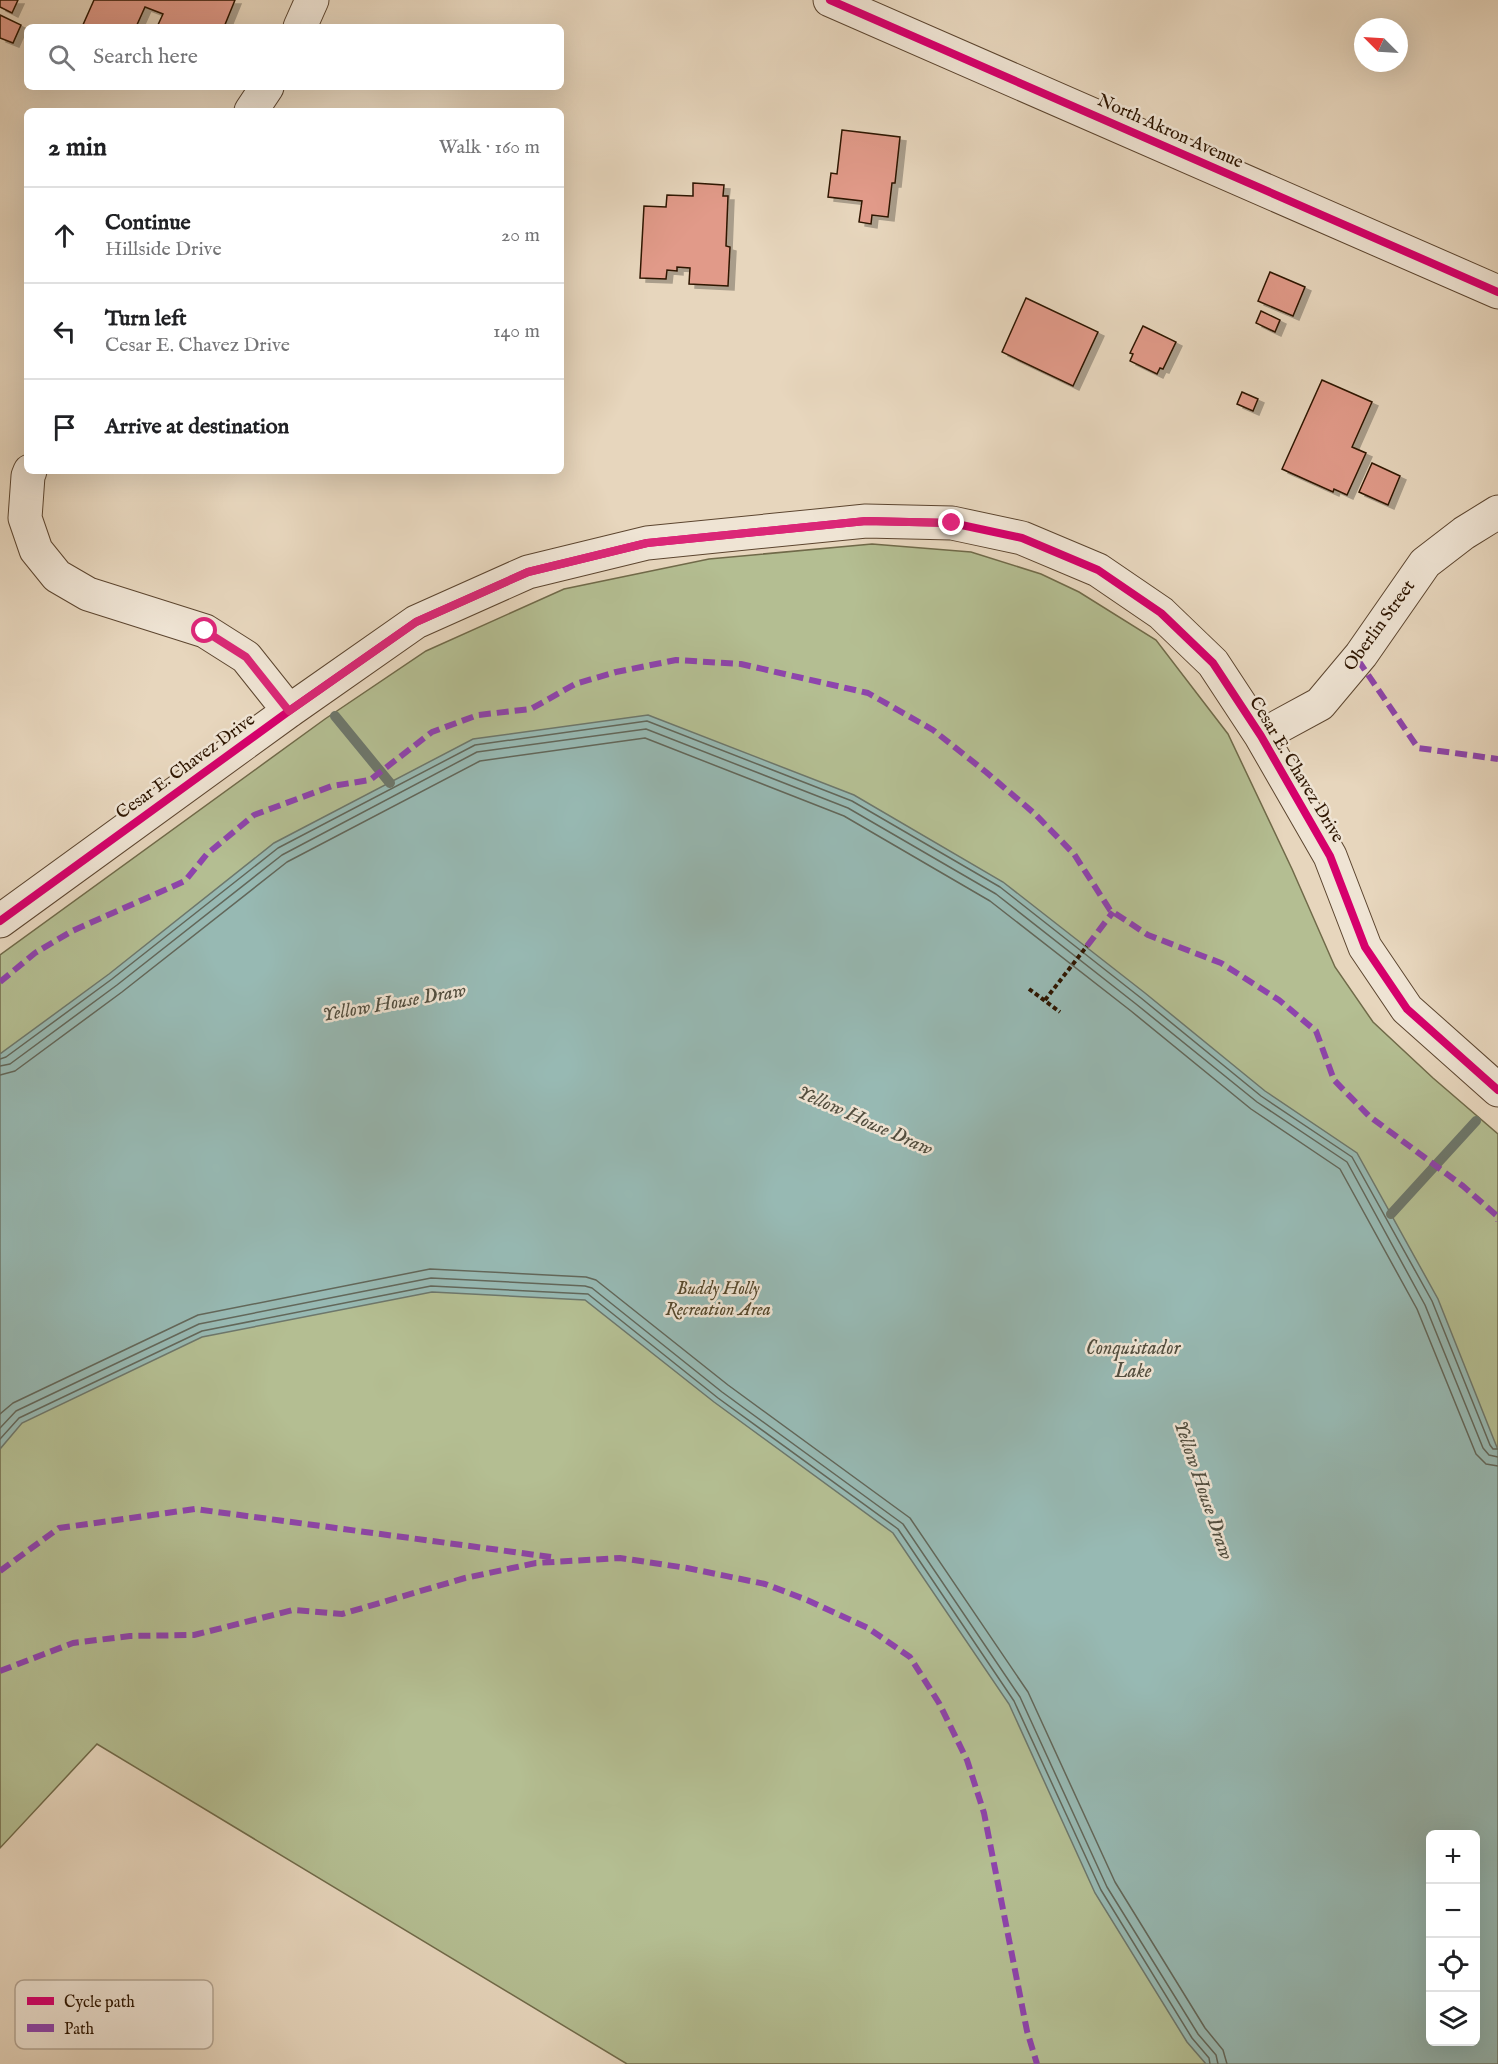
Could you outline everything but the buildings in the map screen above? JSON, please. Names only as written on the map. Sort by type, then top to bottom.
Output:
[{"type":"street","points":[[301,24],[312,0]]},
{"type":"street","name":"North Akron Avenue","points":[[830,0],[1498,292]]},
{"type":"street","points":[[253,108],[265,90]]},
{"type":"street","points":[[29,474],[25,518],[36,550],[57,576],[88,594],[205,631],[246,657],[289,711]]},
{"type":"street","name":"Oberlin Street","points":[[1261,736],[1320,704],[1362,656],[1425,563],[1464,533],[1498,512]]},
{"type":"street","name":"Cesar E. Chavez Drive","points":[[0,921],[289,711],[416,622],[528,572],[647,543],[866,521],[952,523],[1022,538],[1098,570],[1161,613],[1213,663],[1261,736],[1330,856],[1365,947],[1407,1009],[1498,1090]]},
{"type":"path","points":[[1045,1000],[1088,946]]},
{"type":"path","points":[[1029,989],[1060,1012]]},
{"type":"green space","name":"Buddy Holly Recreation Area","points":[[872,544],[971,552],[1041,574],[1079,592],[1156,640],[1228,734],[1292,869],[1335,967],[1373,1022],[1498,1134],[1498,2064],[627,2064],[97,1744],[0,1848],[0,955],[325,719],[426,651],[564,589],[709,559]]},
{"type":"water","name":"Conquistador Lake","points":[[648,715],[854,795],[1003,882],[1265,1091],[1357,1153],[1438,1299],[1498,1450],[1498,2064],[1206,2064],[1187,2042],[1095,1893],[1009,1704],[893,1533],[714,1402],[585,1300],[432,1292],[202,1337],[22,1423],[0,1449],[0,1054],[109,974],[274,843],[473,739]]},
{"type":"waterway","points":[[335,716],[390,783]]},
{"type":"waterway","points":[[1391,1214],[1476,1121]]},
{"type":"marked path","points":[[0,982],[35,953],[72,931],[185,881],[207,854],[254,815],[332,786],[370,780],[432,732],[478,715],[531,709],[575,684],[616,672],[676,660],[741,664],[868,693],[933,730],[1035,814],[1074,854],[1110,910],[1148,935],[1221,963],[1279,1000],[1316,1031],[1334,1080],[1369,1116],[1463,1186],[1496,1215],[1498,1221]]},
{"type":"marked path","points":[[1358,660],[1418,748],[1498,759]]},
{"type":"marked path","points":[[1087,946],[1113,912]]},
{"type":"marked path","points":[[0,1571],[59,1528],[195,1509],[551,1557]]},
{"type":"marked path","points":[[0,1671],[73,1643],[130,1636],[194,1635],[293,1610],[342,1614],[465,1578],[536,1563],[620,1558],[687,1568],[765,1584],[868,1628],[910,1657],[939,1703],[967,1760],[984,1813],[1027,2031],[1037,2064]]},
{"type":"cycle path","points":[[830,0],[1498,292]]},
{"type":"cycle path","points":[[0,921],[289,711],[416,622],[528,572],[647,543],[866,521],[952,523],[1022,538],[1098,570],[1161,613],[1213,663],[1261,736],[1330,856],[1365,947],[1407,1009],[1498,1090]]},
{"type":"route","points":[[205,631],[246,657],[289,711],[416,622],[528,572],[647,543],[866,521],[952,523]]},
{"type":"water label","name":"Yellow House Draw","points":[[394,1003]]},
{"type":"water label","name":"Yellow House Draw","points":[[865,1121]]},
{"type":"water label","name":"Yellow House Draw","points":[[1203,1490]]}]
